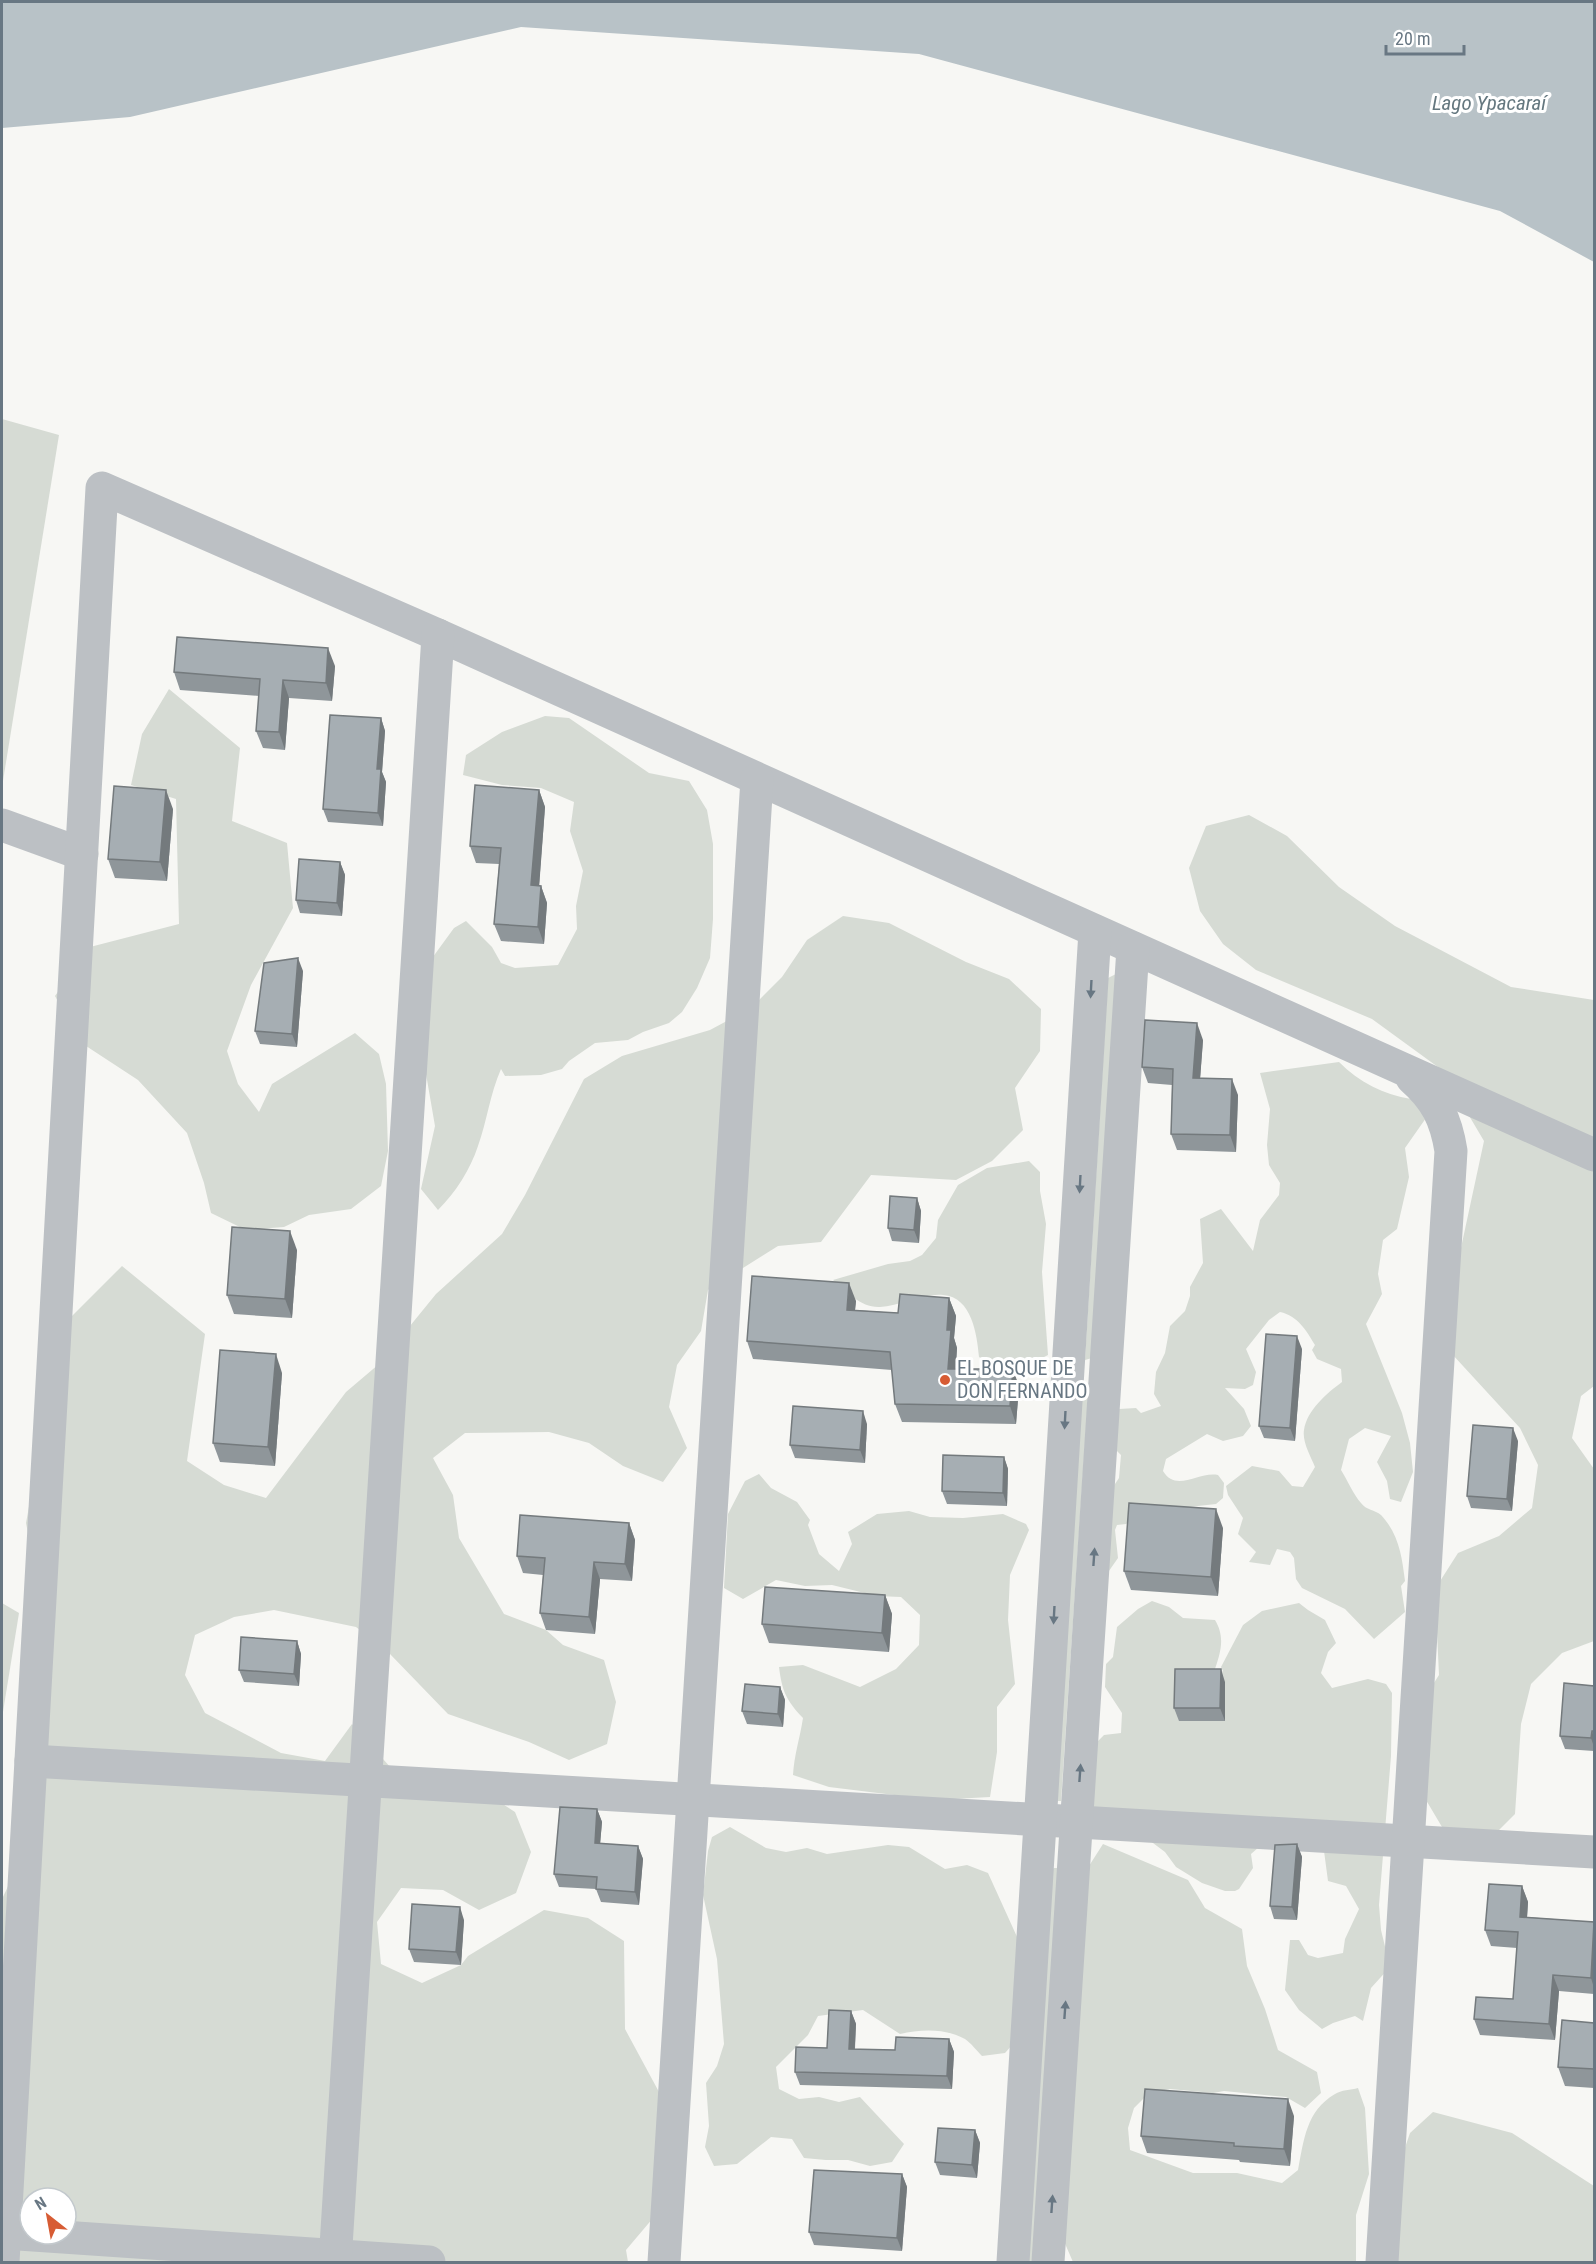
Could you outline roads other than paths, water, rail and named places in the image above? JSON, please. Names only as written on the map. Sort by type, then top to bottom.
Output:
[{"type":"street","points":[[429,2262],[4,2248],[6,2112],[31,1761],[102,488],[438,635],[1594,1155]]},
{"type":"street","points":[[335,2259],[438,635]]},
{"type":"street","points":[[664,2262],[757,779]]},
{"type":"street","points":[[2,825],[82,854]]},
{"type":"street","points":[[1013,2262],[1095,931]]},
{"type":"street","points":[[1048,2262],[1133,948]]},
{"type":"street","points":[[1382,2262],[1451,1151],[1447,1127],[1436,1105],[1421,1086],[1401,1069]]},
{"type":"street","points":[[1068,1377],[1105,1381]]},
{"type":"street","points":[[31,1761],[1594,1852]]},
{"type":"water","name":"Lago Ypacaraí","points":[[2,2],[1594,2],[1594,262],[1500,211],[919,54],[521,27],[130,117],[2,128]]},
{"type":"place","name":"EL BOSQUE DE DON FERNANDO","points":[[945,1380]]}]
